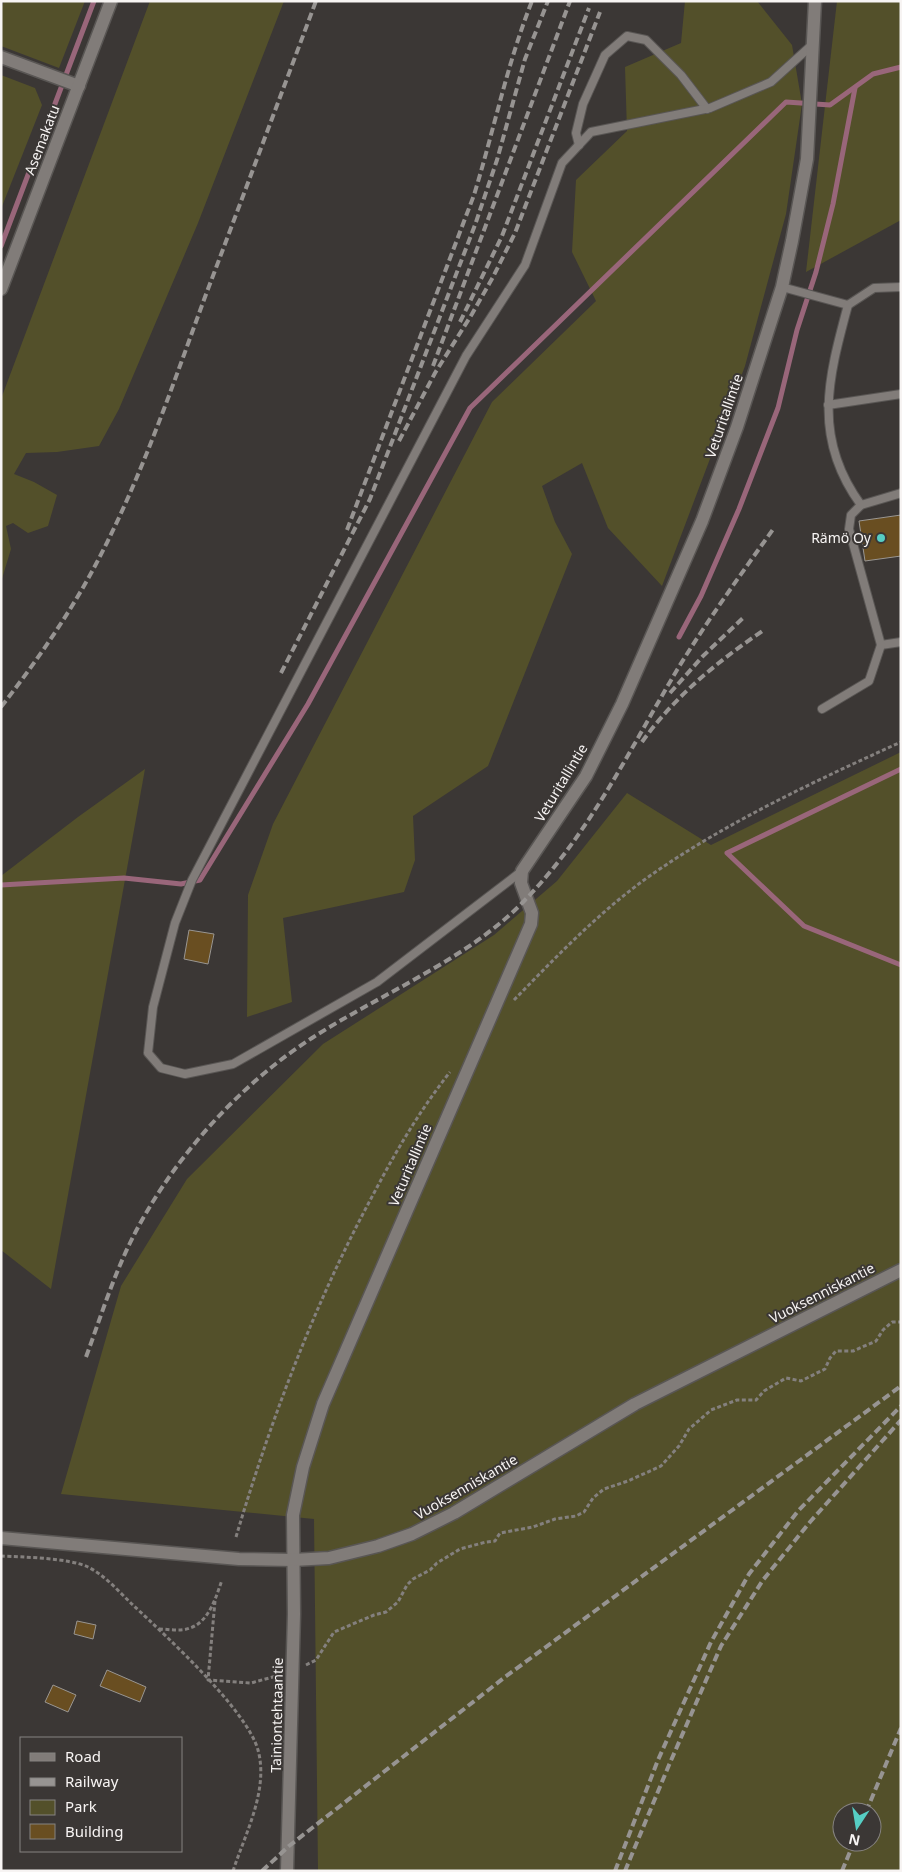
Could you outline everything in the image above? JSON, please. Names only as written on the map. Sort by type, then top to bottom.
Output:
[{"type":"street","name":"Asemakatu","points":[[1,289],[111,1]]},
{"type":"street","name":"Veturitallintie","points":[[293,1560],[293,1515],[303,1467],[323,1404],[531,924],[532,913],[521,883],[522,870],[586,776],[622,704],[702,521],[737,427],[782,287],[807,159],[815,1]]},
{"type":"street","points":[[1,57],[79,86]]},
{"type":"street","name":"Vuoksenniskantie","points":[[5,1538],[239,1558],[293,1560],[329,1558],[378,1546],[412,1534],[454,1513],[636,1404],[901,1270]]},
{"type":"street","name":"Tainiontehtaantie","points":[[287,1871],[295,1584],[293,1560]]},
{"type":"lane","points":[[579,145],[576,134],[582,104],[605,55],[627,36],[646,40],[681,75],[707,109]]},
{"type":"lane","points":[[522,870],[377,982],[232,1064],[185,1074],[161,1068],[148,1053],[152,1007],[175,923],[192,880],[466,356],[525,265],[562,163],[591,132],[707,109],[771,82],[813,44]]},
{"type":"lane","points":[[782,287],[848,305]]},
{"type":"lane","points":[[860,506],[848,488],[834,456],[830,432],[828,405],[835,354],[848,305],[874,288],[901,287]]},
{"type":"lane","points":[[828,405],[901,394]]},
{"type":"lane","points":[[822,709],[869,681],[882,645],[849,529],[851,515],[860,506],[901,493]]},
{"type":"lane","points":[[882,645],[901,642]]},
{"type":"path","points":[[509,1006],[546,966],[598,917],[649,876],[726,828],[794,791],[901,742]]},
{"type":"path","points":[[236,1537],[272,1426],[332,1274],[394,1156],[429,1099],[453,1068]]},
{"type":"path","points":[[208,1680],[251,1683],[293,1672],[316,1660],[334,1632],[374,1615],[386,1612],[398,1602],[407,1585],[413,1579],[430,1570],[460,1549],[496,1541],[500,1533],[533,1528],[584,1512],[593,1498],[604,1489],[628,1481],[661,1466],[679,1446],[689,1429],[711,1410],[737,1400],[756,1400],[764,1392],[786,1378],[801,1381],[810,1377],[825,1370],[830,1358],[836,1351],[853,1351],[876,1341],[883,1330],[892,1322],[901,1322]]},
{"type":"path","points":[[1,1556],[62,1561],[86,1566],[99,1574],[158,1629],[236,1711],[252,1735],[258,1749],[260,1764],[258,1796],[232,1871]]},
{"type":"path","points":[[208,1680],[215,1601],[222,1580]]},
{"type":"path","points":[[158,1629],[178,1630],[191,1628],[203,1620],[215,1601]]},
{"type":"green space","points":[[4,1],[85,1],[59,68],[1,46],[1,9]]},
{"type":"green space","points":[[150,1],[284,1],[198,223],[119,409],[99,446],[57,452],[26,453],[14,474],[34,482],[57,495],[48,526],[28,533],[13,523],[6,526],[11,549],[1,582],[1,399]]},
{"type":"green space","points":[[685,1],[757,1],[792,45],[802,104],[786,214],[745,366],[662,586],[608,528],[582,463],[542,486],[555,522],[572,554],[488,766],[413,816],[415,860],[404,892],[283,918],[292,1002],[247,1017],[248,895],[273,824],[492,402],[596,301],[572,252],[576,180],[627,131],[625,67],[681,43]]},
{"type":"green space","points":[[837,1],[901,1],[901,220],[806,272]]},
{"type":"green space","points":[[1,75],[35,88],[42,105],[1,209]]},
{"type":"green space","points":[[901,752],[901,1871],[318,1871],[314,1519],[61,1494],[121,1286],[187,1179],[323,1044],[494,935],[557,881],[627,793],[711,845]]},
{"type":"green space","points":[[145,769],[51,1289],[1,1250],[1,876]]},
{"type":"building","name":"Rämö Oy","points":[[901,515],[901,556],[865,561],[859,521]]},
{"type":"building","points":[[189,930],[214,934],[208,964],[184,959]]},
{"type":"building","points":[[77,1621],[96,1625],[93,1639],[74,1634]]},
{"type":"building","points":[[107,1670],[146,1687],[140,1702],[100,1686]]},
{"type":"building","points":[[53,1685],[76,1695],[68,1712],[45,1702]]},
{"type":"waterway","points":[[1,246],[94,1]]},
{"type":"waterway","points":[[1,885],[124,878],[181,884],[200,880],[308,704],[470,408],[786,102],[830,105],[873,74],[901,67]]},
{"type":"waterway","points":[[679,637],[701,596],[739,509],[778,408],[797,330],[816,272],[833,204],[855,88]]},
{"type":"waterway","points":[[901,769],[727,853],[804,926],[901,965]]},
{"type":"railway","points":[[1,707],[75,602],[112,532],[142,466],[316,1]]},
{"type":"railway","points":[[347,530],[474,195],[508,73],[532,1]]},
{"type":"railway","points":[[281,673],[370,499],[475,225],[497,160],[525,59],[548,1]]},
{"type":"railway","points":[[433,366],[570,1]]},
{"type":"railway","points":[[460,322],[502,236],[589,8]]},
{"type":"railway","points":[[399,441],[435,373],[493,277],[515,233],[600,12]]},
{"type":"railway","points":[[86,1357],[112,1285],[130,1243],[164,1184],[207,1128],[257,1079],[284,1057],[338,1022],[451,958],[503,921],[525,900],[570,847],[589,819],[608,790],[688,652],[774,528]]},
{"type":"railway","points":[[670,693],[703,656],[743,618]]},
{"type":"railway","points":[[642,742],[669,709],[698,680],[764,630]]},
{"type":"railway","points":[[262,1871],[289,1846],[505,1677],[901,1386]]},
{"type":"railway","points":[[615,1871],[658,1760],[711,1642],[749,1574],[798,1511],[901,1406]]},
{"type":"railway","points":[[625,1871],[721,1646],[763,1580],[810,1522],[901,1420]]},
{"type":"railway","points":[[870,1802],[901,1728]]},
{"type":"railway","points":[[842,1871],[850,1852]]},
{"type":"place","name":"Rämö Oy","points":[[881,538]]}]
